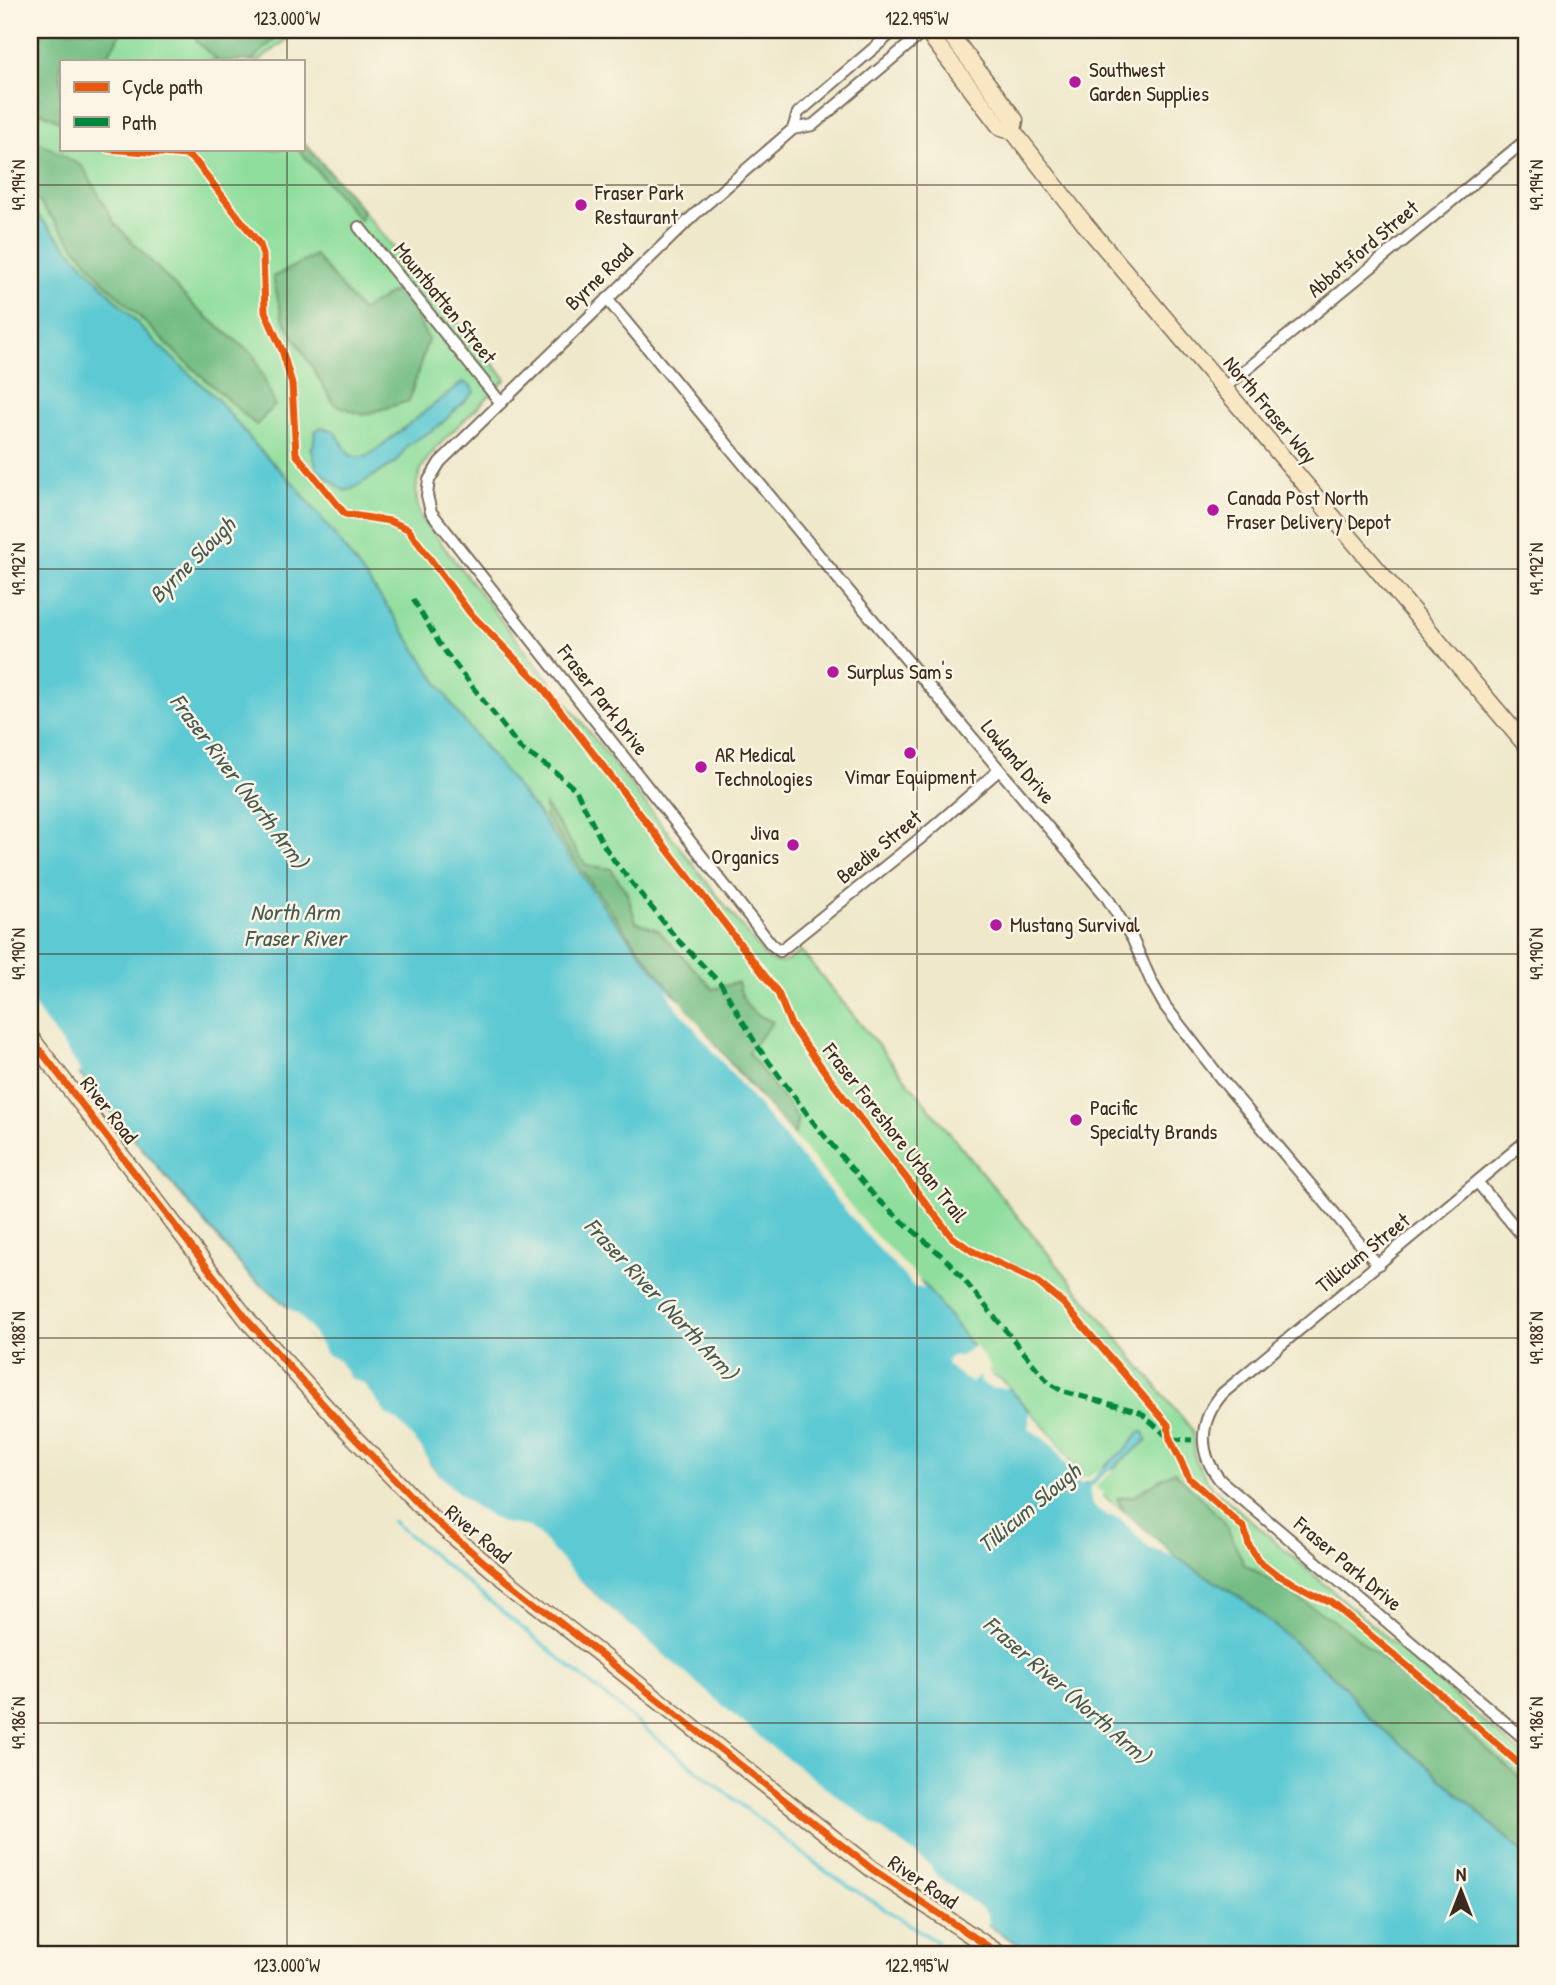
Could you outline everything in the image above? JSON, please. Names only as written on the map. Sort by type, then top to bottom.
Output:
[{"type":"street","name":"Byrne Road","points":[[793,129],[798,113],[895,30]]},
{"type":"street","name":"Byrne Road","points":[[440,462],[695,214],[793,129],[813,125],[926,30]]},
{"type":"street","name":"North Fraser Way","points":[[926,30],[1001,128],[1013,131],[1084,223],[1526,745]]},
{"type":"street","name":"North Fraser Way","points":[[947,30],[1015,120],[1013,131]]},
{"type":"street","name":"Abbotsford Street","points":[[1224,388],[1526,140]]},
{"type":"street","name":"Mountbatten Street","points":[[359,227],[501,403]]},
{"type":"street","name":"Lowland Drive","points":[[607,299],[1106,896],[1132,938],[1165,1006],[1223,1080],[1378,1265]]},
{"type":"street","name":"Fraser Park Drive","points":[[440,462],[429,480],[427,495],[431,512],[683,834],[771,944],[780,951]]},
{"type":"street","name":"Beedie Street","points":[[780,951],[922,837],[999,770]]},
{"type":"street","name":"River Road","points":[[30,1037],[250,1323],[342,1425],[431,1517],[503,1578],[872,1869],[1001,1955]]},
{"type":"street","name":"Tillicum Street","points":[[1223,1393],[1526,1141]]},
{"type":"street","points":[[1478,1183],[1526,1240]]},
{"type":"street","name":"Fraser Park Drive","points":[[1223,1393],[1209,1413],[1204,1428],[1207,1459],[1220,1480],[1526,1740]]},
{"type":"green space","points":[[30,30],[299,30],[260,60],[60,60],[60,150],[304,150],[304,142],[506,379],[438,446],[423,466],[416,490],[422,519],[764,955],[778,963],[791,959],[801,951],[1192,1430],[1196,1462],[1212,1487],[1526,1758],[1526,1879],[1124,1512],[1089,1487],[1056,1441],[1002,1380],[993,1377],[505,806],[294,484],[30,258]]},
{"type":"green space","points":[[45,30],[123,30],[105,60],[60,60],[60,122],[30,107],[30,46]]},
{"type":"green space","points":[[195,33],[226,36],[281,33],[252,60],[217,60],[196,41]]},
{"type":"green space","points":[[30,137],[83,167],[115,224],[197,309],[254,355],[275,405],[256,425],[176,353],[103,281],[30,191]]},
{"type":"green space","points":[[304,143],[363,210],[360,220],[299,150],[304,150]]},
{"type":"green space","points":[[315,255],[361,311],[401,287],[428,339],[409,401],[363,415],[334,404],[282,317],[273,277]]},
{"type":"green space","points":[[545,805],[586,865],[611,869],[627,893],[636,922],[658,930],[713,989],[738,982],[749,1008],[773,1022],[748,1052],[798,1119],[794,1136],[695,1021],[633,941],[545,816]]},
{"type":"green space","points":[[1174,1471],[1224,1521],[1244,1564],[1350,1631],[1526,1783],[1526,1856],[1435,1773],[1367,1716],[1342,1684],[1247,1602],[1176,1557],[1124,1512],[1117,1498],[1133,1496]]},
{"type":"water","name":"North Arm Fraser River","points":[[30,207],[152,339],[218,400],[259,449],[294,484],[392,613],[459,715],[541,817],[609,914],[870,1235],[926,1287],[993,1377],[1002,1380],[1056,1441],[1085,1483],[1127,1448],[1140,1432],[1144,1432],[1147,1440],[1090,1487],[1176,1557],[1247,1602],[1342,1684],[1367,1716],[1435,1773],[1526,1856],[1526,1955],[1035,1955],[994,1929],[789,1769],[529,1536],[468,1508],[362,1388],[321,1355],[296,1316],[250,1276],[53,1043],[30,1006]]},
{"type":"water","points":[[463,382],[471,386],[474,392],[439,426],[408,445],[396,462],[352,489],[344,491],[317,469],[311,447],[315,431],[321,427],[333,431],[349,454],[354,457],[368,456]]},
{"type":"pier","points":[[667,989],[682,1002],[738,1074],[788,1129],[871,1231],[919,1279],[924,1289],[914,1287],[860,1228],[674,1004]]},
{"type":"pier","points":[[30,1000],[81,1073],[74,1073],[50,1045],[30,1008]]},
{"type":"pier","points":[[287,1307],[298,1314],[310,1328],[326,1354],[339,1360],[350,1378],[363,1383],[386,1414],[399,1422],[422,1449],[430,1465],[457,1492],[478,1509],[503,1523],[529,1527],[537,1533],[585,1586],[708,1693],[769,1745],[931,1866],[935,1874],[983,1910],[989,1923],[985,1927],[760,1753],[581,1595],[527,1538],[518,1534],[501,1535],[466,1511],[434,1480],[393,1429],[377,1418],[360,1391],[345,1382],[330,1364],[319,1357],[311,1340],[283,1308]]},
{"type":"pier","points":[[975,1345],[991,1368],[989,1370],[993,1377],[1009,1388],[991,1388],[981,1383],[980,1376],[971,1383],[948,1366],[947,1361],[951,1356],[961,1356]]},
{"type":"pier","points":[[1029,1411],[1056,1441],[1082,1478],[1087,1478],[1106,1466],[1091,1480],[1080,1484],[1054,1447],[1029,1428]]},
{"type":"pier","points":[[1113,1467],[1095,1487],[1104,1493],[1103,1497],[1176,1557],[1149,1548],[1121,1519],[1106,1515],[1092,1505],[1089,1487]]},
{"type":"waterway","points":[[392,1521],[660,1741],[828,1873],[937,1942]]},
{"type":"railway","points":[[30,1942],[42,1955]]},
{"type":"marked path","points":[[413,599],[440,645],[521,749],[553,770],[576,790],[615,862],[677,939],[721,984],[758,1047],[813,1122],[876,1198],[950,1263],[1049,1383],[1062,1391],[1140,1412],[1170,1439],[1192,1440]]},
{"type":"cycle path","name":"Fraser Foreshore Urban Trail","points":[[121,150],[187,155],[196,162],[260,245],[263,255],[265,312],[282,350],[292,384],[296,454],[345,514],[390,521],[408,529],[470,613],[539,683],[778,993],[791,1025],[952,1237],[972,1251],[1036,1281],[1063,1303],[1168,1425],[1170,1439],[1189,1478],[1244,1528],[1249,1545],[1258,1560],[1276,1574],[1332,1603],[1526,1770]]},
{"type":"cycle path","points":[[30,1037],[250,1323],[342,1425],[431,1517],[492,1569],[872,1869],[1001,1955]]},
{"type":"place","name":"Southwest Garden Supplies","points":[[1075,82]]},
{"type":"place","name":"Fraser Park Restaurant","points":[[581,205]]},
{"type":"place","name":"Canada Post North Fraser Delivery Depot","points":[[1213,510]]},
{"type":"place","name":"Surplus Sam's","points":[[833,672]]},
{"type":"place","name":"Vimar Equipment","points":[[910,753]]},
{"type":"place","name":"AR Medical Technologies","points":[[701,767]]},
{"type":"place","name":"Jiva Organics","points":[[793,845]]},
{"type":"place","name":"Mustang Survival","points":[[996,925]]},
{"type":"place","name":"Pacific Specialty Brands","points":[[1076,1120]]},
{"type":"water label","name":"Byrne Slough","points":[[192,560]]},
{"type":"water label","name":"Fraser River (North Arm)","points":[[239,781]]},
{"type":"water label","name":"Fraser River (North Arm)","points":[[661,1299]]},
{"type":"water label","name":"Tillicum Slough","points":[[1029,1508]]},
{"type":"water label","name":"Fraser River (North Arm)","points":[[1067,1690]]}]
